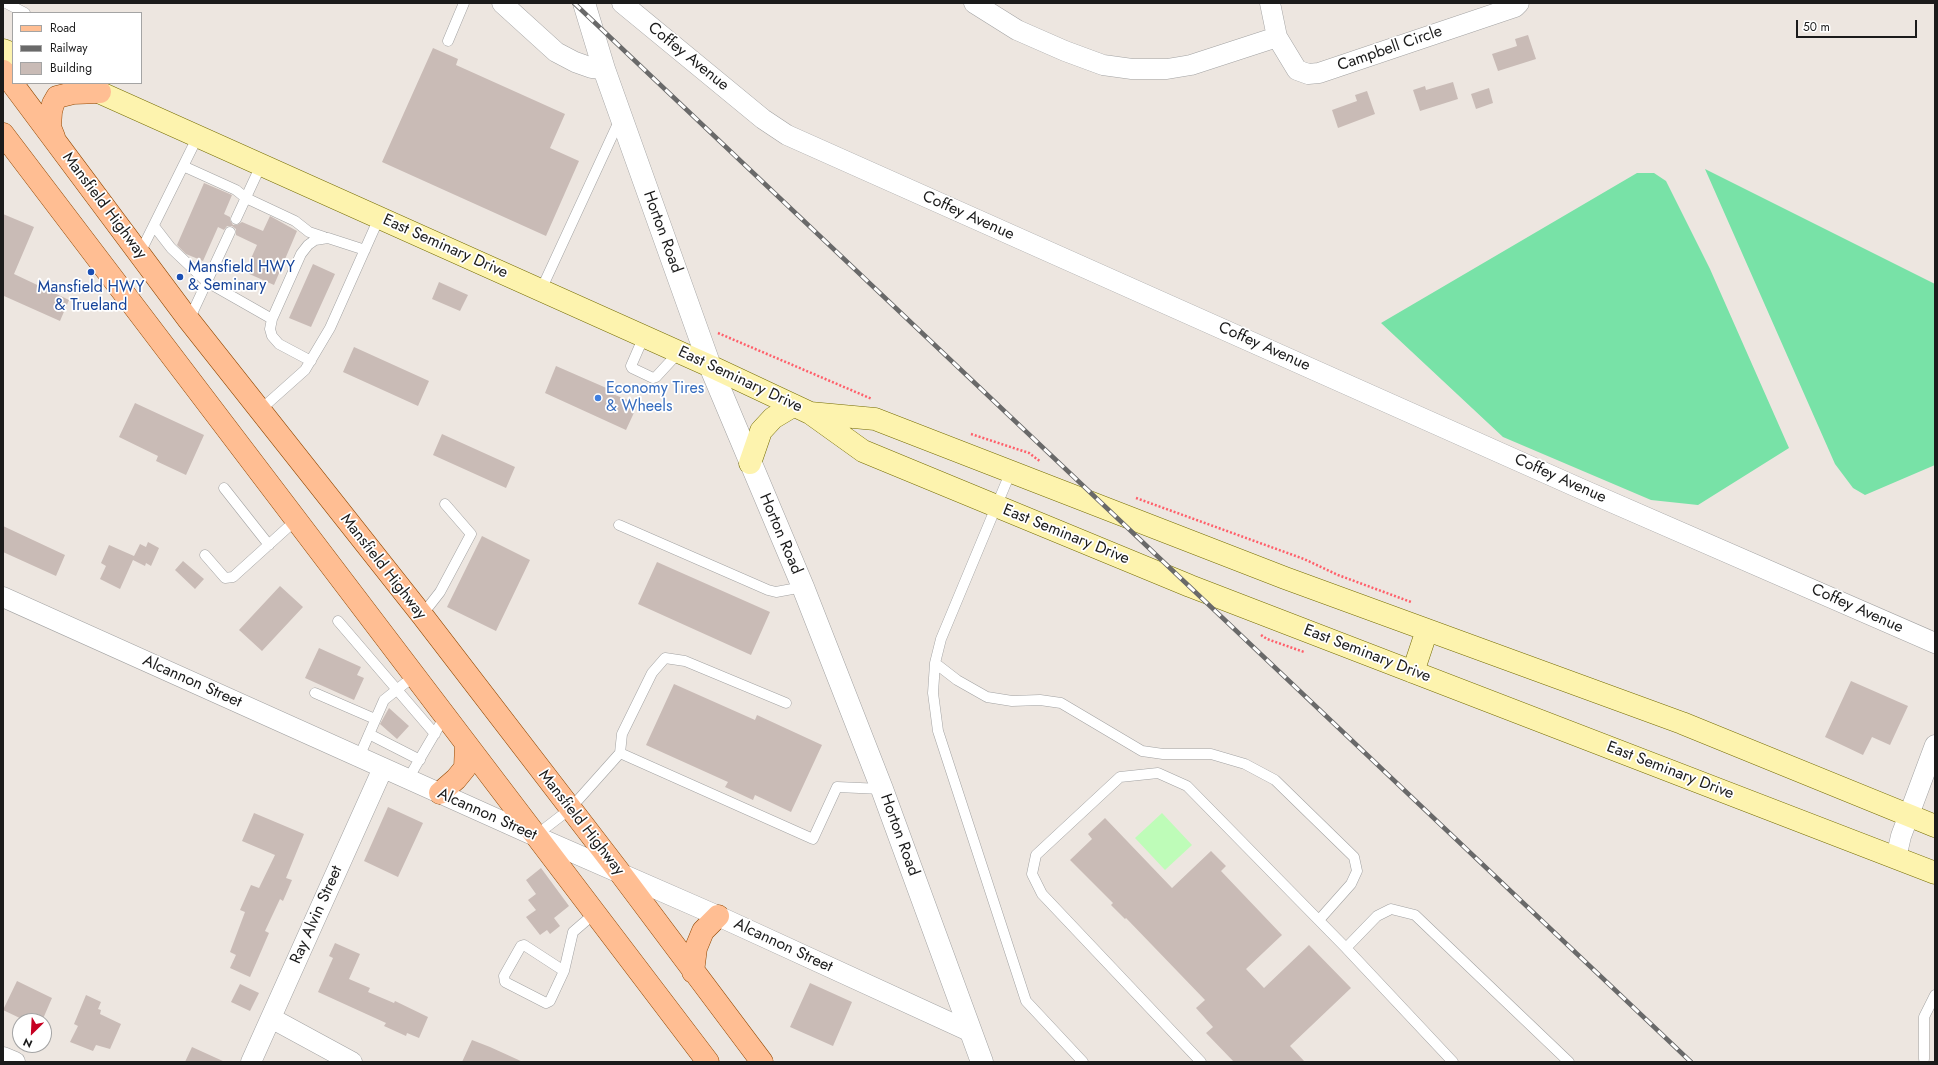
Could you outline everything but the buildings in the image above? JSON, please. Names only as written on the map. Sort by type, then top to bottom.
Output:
[{"type":"main road","name":"Mansfield Highway","points":[[3,72],[12,84]]},
{"type":"main road","name":"Mansfield Highway","points":[[12,84],[189,320],[259,411],[422,615],[621,874],[762,1062]]},
{"type":"main road","name":"East Seminary Drive","points":[[80,84],[644,336],[802,409],[863,451],[1190,586],[1935,874]]},
{"type":"main road","points":[[54,138],[50,127],[50,112],[57,97],[73,93],[100,92]]},
{"type":"main road","points":[[3,134],[414,676],[440,725],[466,744],[708,1062]]},
{"type":"main road","points":[[750,462],[761,430],[773,418],[802,409]]},
{"type":"main road","name":"East Seminary Drive","points":[[802,409],[875,418],[1285,578],[1682,723],[1935,826]]},
{"type":"main road","points":[[1413,672],[1427,630]]},
{"type":"main road","points":[[440,793],[456,779],[465,768],[466,744]]},
{"type":"main road","points":[[693,972],[696,948],[703,931],[718,916]]},
{"type":"street","points":[[502,3],[556,52],[575,62],[592,68],[604,69]]},
{"type":"street","name":"Horton Road","points":[[584,3],[604,69],[710,366],[803,587],[882,788],[982,1062]]},
{"type":"street","name":"Coffey Avenue","points":[[622,3],[763,119],[787,135],[1579,488],[1935,643]]},
{"type":"street","points":[[974,3],[1017,30],[1065,51],[1104,65],[1132,70],[1167,69],[1191,65],[1277,37]]},
{"type":"street","name":"Campbell Circle","points":[[1270,3],[1277,37],[1297,70],[1308,74],[1319,73],[1515,7],[1519,3]]},
{"type":"street","name":"Alcannon Street","points":[[3,597],[535,836],[718,916],[971,1032]]},
{"type":"street","points":[[1896,858],[1901,836],[1935,746]]},
{"type":"street","name":"Ray Alvin Street","points":[[251,1062],[383,768]]},
{"type":"street","points":[[271,1018],[352,1062]]},
{"type":"street","points":[[3,1057],[14,1062]]},
{"type":"lane","points":[[6,3],[23,12]]},
{"type":"lane","points":[[448,40],[464,3]]},
{"type":"lane","points":[[540,290],[621,116]]},
{"type":"lane","points":[[140,253],[198,136]]},
{"type":"lane","points":[[236,219],[261,165]]},
{"type":"lane","points":[[184,166],[236,190],[246,198],[295,221],[309,232],[365,250]]},
{"type":"lane","points":[[259,411],[305,370],[311,361],[330,328],[380,218]]},
{"type":"lane","points":[[154,226],[171,248],[207,282],[272,319]]},
{"type":"lane","points":[[189,320],[230,232]]},
{"type":"lane","points":[[311,361],[279,344],[272,336],[270,329],[272,319],[301,254],[308,245],[315,240],[328,238]]},
{"type":"lane","points":[[644,336],[631,366],[632,368],[653,378],[656,377],[679,352]]},
{"type":"lane","points":[[1011,471],[941,639],[934,663],[933,693],[938,731],[1026,1002],[1083,1062]]},
{"type":"lane","points":[[224,488],[269,545]]},
{"type":"lane","points":[[422,615],[440,592],[471,534],[445,504]]},
{"type":"lane","points":[[205,555],[225,578],[233,578],[296,520]]},
{"type":"lane","points":[[619,525],[768,590],[776,592],[803,587]]},
{"type":"lane","points":[[338,621],[396,690],[440,725],[408,779]]},
{"type":"lane","points":[[535,836],[570,809],[620,753],[622,734],[652,673],[665,658],[685,661],[786,703]]},
{"type":"lane","points":[[934,663],[957,680],[987,697],[1012,701],[1040,700],[1061,703],[1142,751],[1163,754],[1211,754],[1245,764],[1275,780],[1354,857],[1357,871],[1351,884],[1319,920]]},
{"type":"lane","points":[[359,757],[384,700],[414,676]]},
{"type":"lane","points":[[315,693],[375,719]]},
{"type":"lane","points":[[369,734],[420,760]]},
{"type":"lane","points":[[620,753],[813,839],[837,787],[882,788]]},
{"type":"lane","points":[[1201,1062],[1042,894],[1032,874],[1036,855],[1120,778],[1158,773],[1187,786],[1346,948],[1453,1062]]},
{"type":"lane","points":[[1346,948],[1377,916],[1391,909],[1415,915],[1569,1062]]},
{"type":"lane","points":[[564,971],[524,945],[521,946],[504,976],[505,982],[546,1003],[550,1001],[564,971],[573,932],[595,914]]},
{"type":"lane","points":[[1924,1059],[1924,1017],[1935,995]]},
{"type":"path","points":[[718,333],[876,400]]},
{"type":"path","points":[[970,434],[1029,453],[1047,466]]},
{"type":"path","points":[[1133,497],[1304,559],[1338,575],[1418,605]]},
{"type":"green space","points":[[1705,169],[1935,284],[1935,465],[1865,495],[1853,488],[1835,464]]},
{"type":"green space","points":[[1637,173],[1654,173],[1666,181],[1710,269],[1789,448],[1698,505],[1651,500],[1503,437],[1381,323]]},
{"type":"green space","points":[[1162,813],[1192,845],[1165,870],[1135,838]]},
{"type":"railway","points":[[574,3],[1691,1062]]},
{"type":"place","name":"Mansfield HWY & Trueland","points":[[91,272]]},
{"type":"place","name":"Mansfield HWY & Seminary","points":[[180,277]]},
{"type":"place","name":"Economy Tires & Wheels","points":[[598,398]]}]
